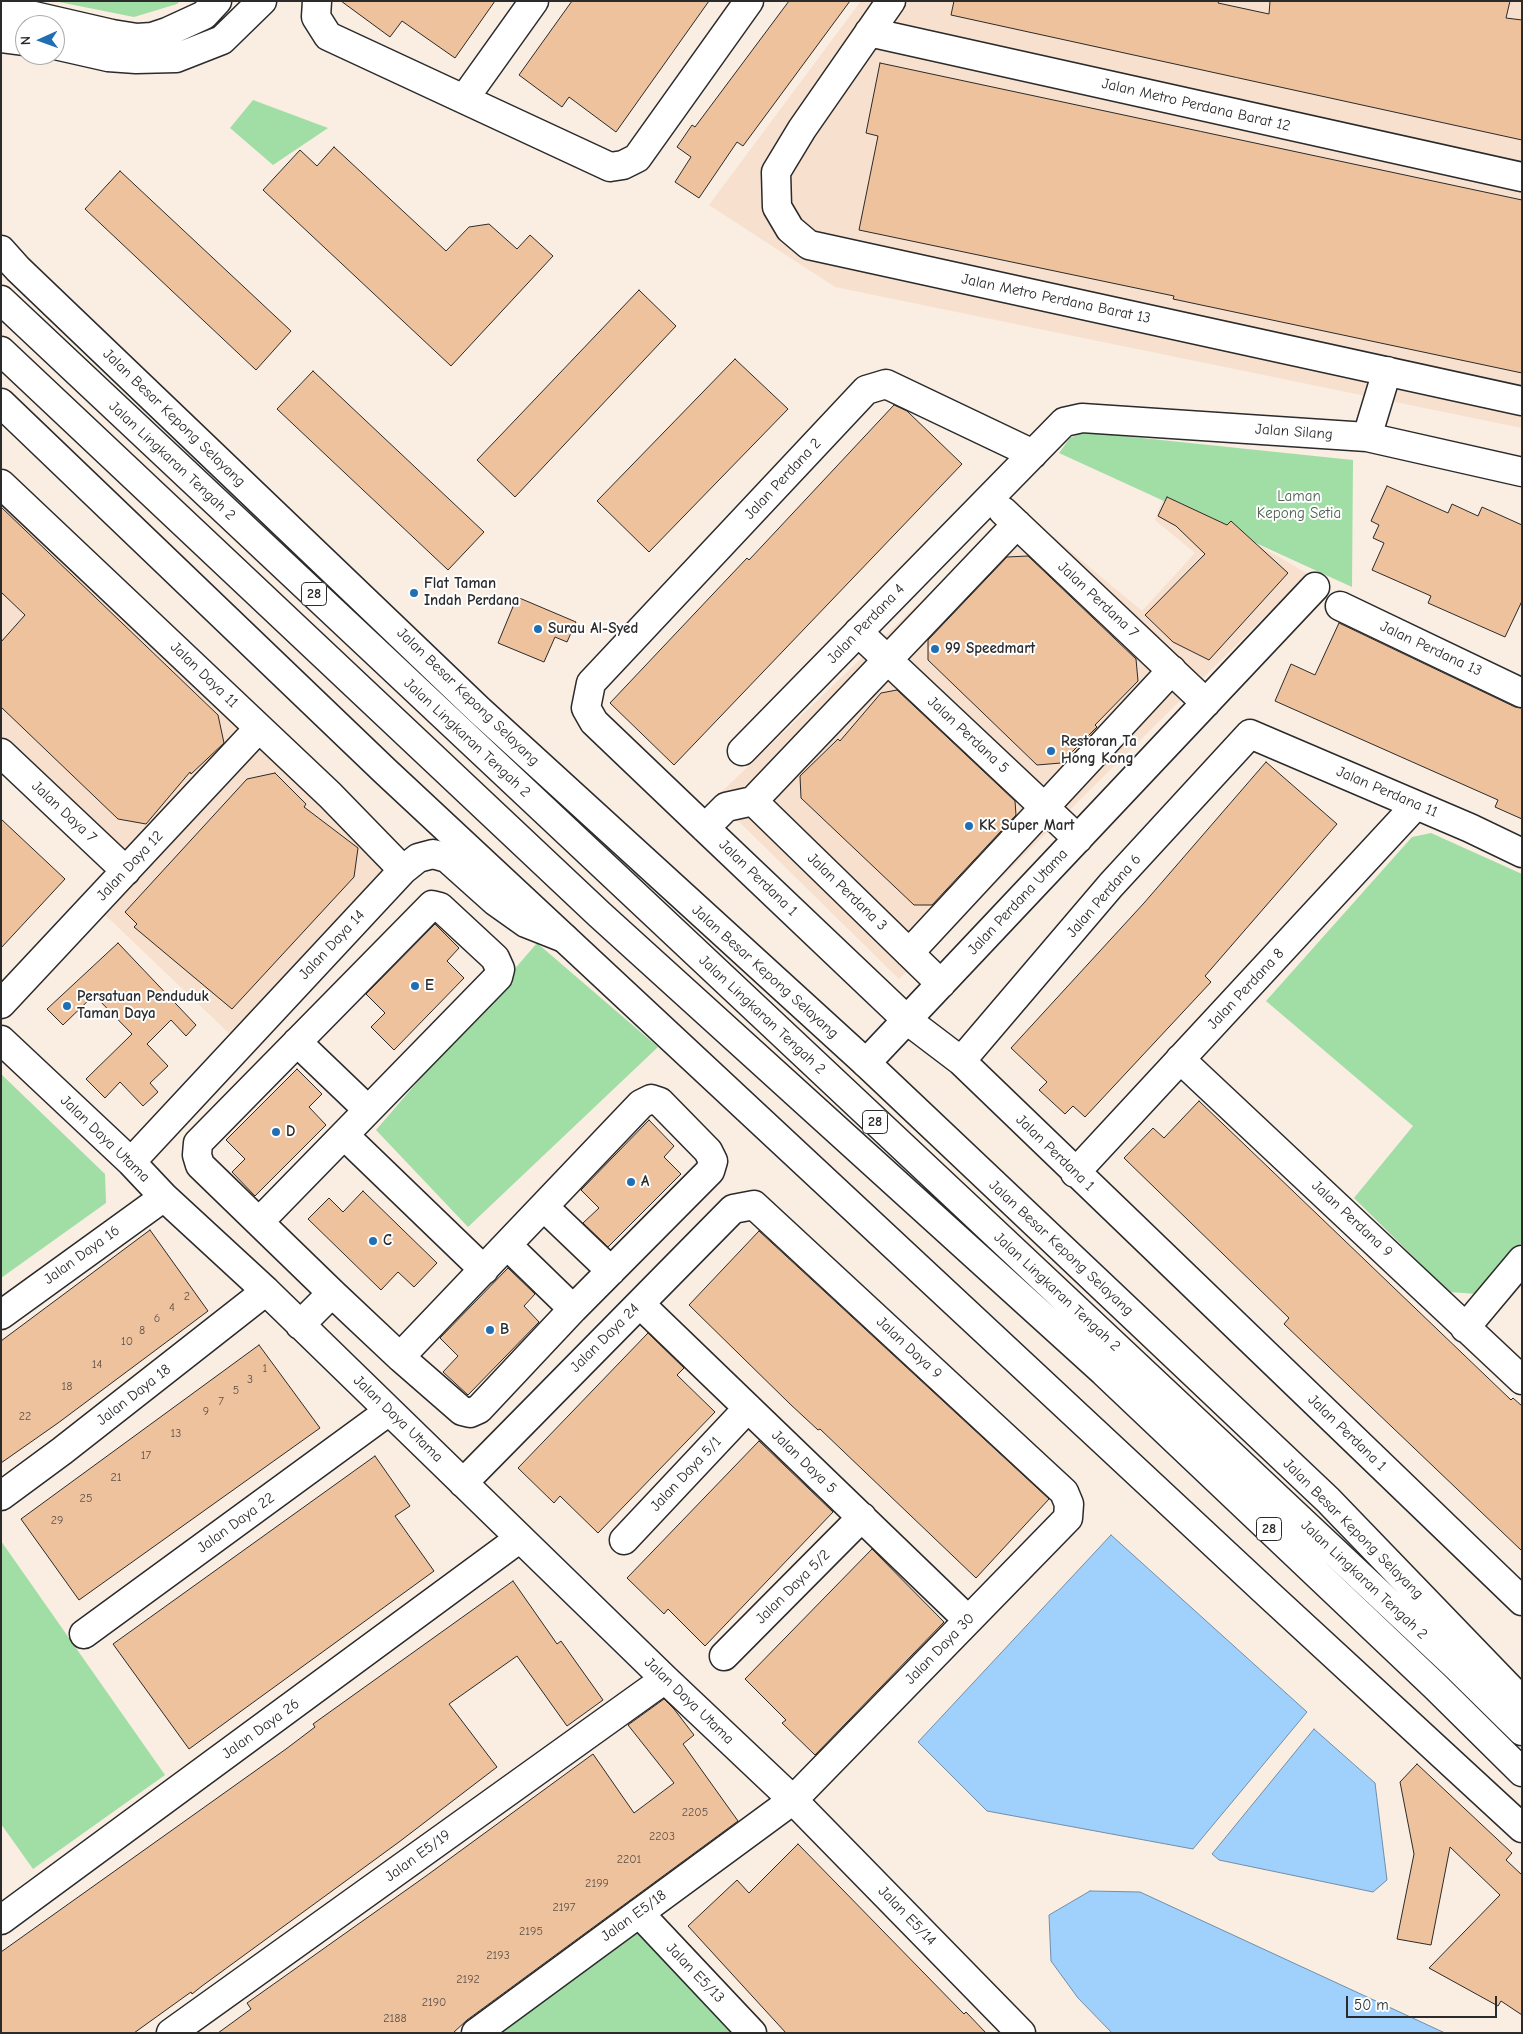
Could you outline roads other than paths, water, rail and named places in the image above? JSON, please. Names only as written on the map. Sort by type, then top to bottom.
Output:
[{"type":"main road","points":[[65,47],[108,57],[136,59],[176,58],[222,40],[262,1]]},
{"type":"main road","points":[[464,99],[534,1]]},
{"type":"main road","points":[[316,9],[328,36],[610,167],[622,165],[637,158],[749,1]]},
{"type":"main road","points":[[869,32],[891,1]]},
{"type":"main road","points":[[1,12],[34,16],[137,38],[152,37],[167,32],[211,8],[222,40]]},
{"type":"main road","name":"Jalan Metro Perdana Barat 13","points":[[869,32],[802,129],[776,172],[777,207],[790,229],[809,245],[1522,401]]},
{"type":"main road","name":"Jalan Metro Perdana Barat 12","points":[[869,32],[1522,177]]},
{"type":"main road","points":[[1,38],[15,40]]},
{"type":"main road","name":"Jalan Besar Kepong Selayang","points":[[1,250],[18,269],[479,710],[866,1064],[1328,1500],[1522,1702]]},
{"type":"main road","name":"Jalan Lingkaran Tengah 2","points":[[1,300],[626,888],[1114,1364],[1522,1772]]},
{"type":"main road","name":"Jalan Lingkaran Tengah 2","points":[[1,351],[599,914],[1455,1665],[1522,1731]]},
{"type":"main road","points":[[1367,436],[1387,371]]},
{"type":"main road","name":"Jalan Perdana 2","points":[[586,708],[591,683],[866,390],[886,384],[1033,454]]},
{"type":"main road","points":[[1,403],[385,770],[564,938],[1267,1594],[1522,1828]]},
{"type":"main road","name":"Jalan Silang","points":[[1064,422],[1082,418],[1367,436],[1522,472]]},
{"type":"main road","name":"Jalan Perdana 4","points":[[742,751],[1064,422]]},
{"type":"main road","name":"Jalan Daya 11","points":[[1,484],[363,827],[403,870]]},
{"type":"main road","name":"Jalan Perdana 7","points":[[990,498],[1206,703]]},
{"type":"main road","points":[[706,828],[726,807],[753,801],[1017,524]]},
{"type":"main road","name":"Jalan Perdana Utama","points":[[866,1064],[1315,587]]},
{"type":"main road","name":"Jalan Perdana 13","points":[[1340,606],[1522,692]]},
{"type":"main road","name":"Jalan Perdana 5","points":[[858,632],[1078,839]]},
{"type":"main road","points":[[909,953],[1172,670]]},
{"type":"main road","name":"Jalan Perdana 1","points":[[586,708],[594,722],[907,1020],[961,1061],[1075,1173],[1522,1601]]},
{"type":"main road","name":"Jalan Daya 12","points":[[1,1004],[259,728]]},
{"type":"main road","name":"Jalan Perdana 11","points":[[1250,734],[1522,852]]},
{"type":"main road","name":"Jalan Perdana 6","points":[[961,1061],[1112,885],[1250,734]]},
{"type":"main road","name":"Jalan Daya 7","points":[[1,753],[126,870]]},
{"type":"main road","name":"Jalan Perdana 3","points":[[753,801],[941,984]]},
{"type":"main road","name":"Jalan Perdana 8","points":[[1075,1173],[1416,805]]},
{"type":"main road","name":"Jalan Daya 14","points":[[131,1162],[403,870],[418,858],[433,854],[447,858],[495,901],[526,923],[564,938]]},
{"type":"main road","points":[[259,1222],[498,977],[500,968],[495,958],[440,906],[432,905],[198,1143],[197,1155],[200,1165],[332,1293],[400,1357],[462,1412],[470,1413],[479,1409],[573,1309],[710,1171],[713,1161],[708,1151],[660,1102],[651,1099],[641,1104],[400,1357]]},
{"type":"main road","name":"Jalan Daya Utama","points":[[1,1040],[131,1162],[164,1197],[266,1291],[665,1679],[793,1800]]},
{"type":"main road","points":[[297,1042],[368,1110]]},
{"type":"main road","name":"Jalan Perdana 9","points":[[1180,1059],[1522,1380]]},
{"type":"main road","points":[[344,1135],[484,1270]]},
{"type":"main road","name":"Jalan Daya 16","points":[[1,1314],[164,1197]]},
{"type":"main road","name":"Jalan Daya 24","points":[[463,1483],[734,1209],[754,1205]]},
{"type":"main road","name":"Jalan Daya 9","points":[[754,1205],[1064,1492]]},
{"type":"main road","points":[[544,1207],[611,1271]]},
{"type":"main road","points":[[507,1245],[573,1309]]},
{"type":"main road","points":[[1466,1328],[1522,1260]]},
{"type":"main road","name":"Jalan Daya 18","points":[[1,1496],[62,1451],[266,1291]]},
{"type":"main road","points":[[300,1325],[332,1293]]},
{"type":"main road","name":"Jalan Daya 5","points":[[640,1304],[968,1620]]},
{"type":"main road","name":"Jalan Daya 5/1","points":[[624,1540],[748,1408]]},
{"type":"main road","name":"Jalan Daya 22","points":[[84,1634],[389,1411]]},
{"type":"main road","name":"Jalan Daya 30","points":[[793,1800],[1068,1518],[1069,1504],[1064,1492]]},
{"type":"main road","name":"Jalan Daya 5/2","points":[[724,1656],[862,1517]]},
{"type":"main road","name":"Jalan Daya 26","points":[[1,1920],[520,1538]]},
{"type":"main road","name":"Jalan E5/19","points":[[171,2033],[665,1679]]},
{"type":"main road","name":"Jalan E5/18","points":[[476,2033],[793,1800]]},
{"type":"main road","name":"Jalan E5/14","points":[[793,1800],[1021,2033]]},
{"type":"main road","name":"Jalan E5/13","points":[[638,1913],[752,2033]]},
{"type":"water","points":[[1111,1535],[1307,1712],[1193,1849],[987,1811],[918,1742]]},
{"type":"water","points":[[1314,1729],[1375,1783],[1387,1880],[1373,1892],[1219,1860],[1212,1854]]},
{"type":"water","points":[[1090,1891],[1140,1892],[1445,2033],[1112,2033],[1078,1998],[1051,1961],[1049,1915]]},
{"type":"place","name":"Flat Taman Indah Perdana","points":[[414,593]]},
{"type":"place","name":"Surau Al-Syed","points":[[538,629]]},
{"type":"place","name":"99 Speedmart","points":[[935,649]]},
{"type":"place","name":"Restoran Ta Hong Kong","points":[[1051,751]]},
{"type":"place","name":"KK Super Mart","points":[[969,826]]},
{"type":"place","name":"E","points":[[415,986]]},
{"type":"place","name":"Persatuan Penduduk Taman Daya","points":[[67,1006]]},
{"type":"place","name":"D","points":[[276,1132]]},
{"type":"place","name":"A","points":[[631,1182]]},
{"type":"place","name":"C","points":[[373,1241]]},
{"type":"place","name":"B","points":[[490,1330]]},
{"type":"park label","name":"Laman Kepong Setia","points":[[1299,506]]}]
